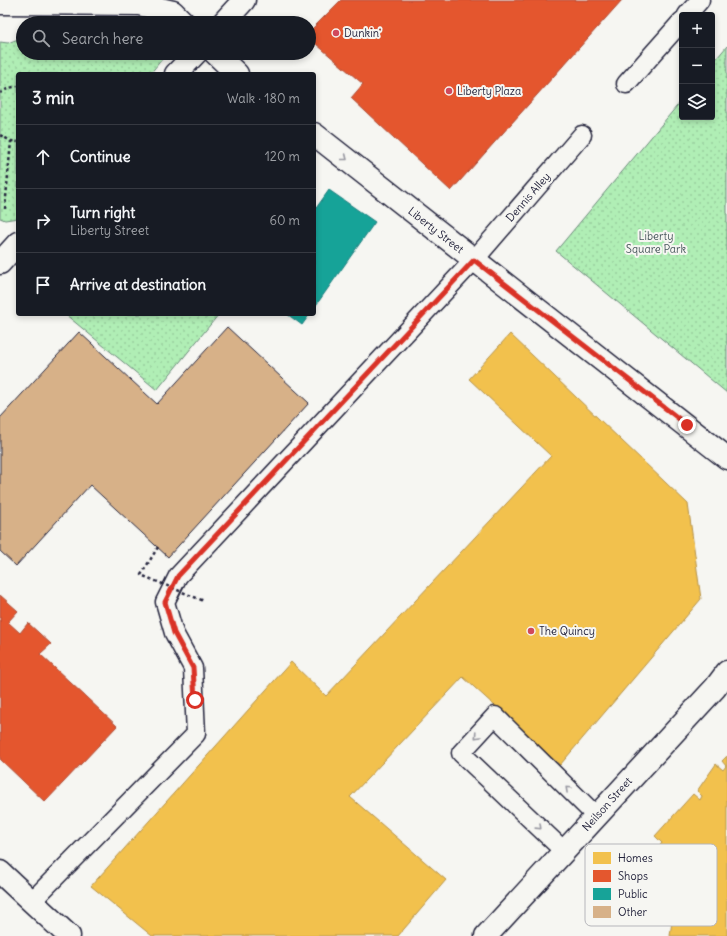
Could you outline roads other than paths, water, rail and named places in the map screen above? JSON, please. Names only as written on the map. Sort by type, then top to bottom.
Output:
[{"type":"street","points":[[229,16],[244,0]]},
{"type":"street","points":[[0,3],[139,4],[173,12],[177,16]]},
{"type":"street","points":[[178,72],[189,60]]},
{"type":"street","points":[[222,60],[235,72]]},
{"type":"street","name":"Liberty Street","points":[[316,136],[727,458]]},
{"type":"street","name":"Neilson Street","points":[[486,936],[715,688],[727,672]]},
{"type":"street","points":[[0,872],[69,936]]},
{"type":"lane","points":[[690,12],[700,0]]},
{"type":"lane","points":[[626,84],[679,24]]},
{"type":"lane","name":"Dennis Alley","points":[[31,902],[196,734],[193,668],[174,633],[165,602],[178,576],[474,260],[582,135]]},
{"type":"lane","points":[[564,851],[461,754],[495,716],[596,816]]},
{"type":"place","name":"Dunkin'","points":[[336,33]]},
{"type":"place","name":"Liberty Plaza","points":[[449,91]]},
{"type":"place","name":"The Quincy","points":[[531,631]]},
{"type":"park label","name":"Liberty Square Park","points":[[656,242]]}]
